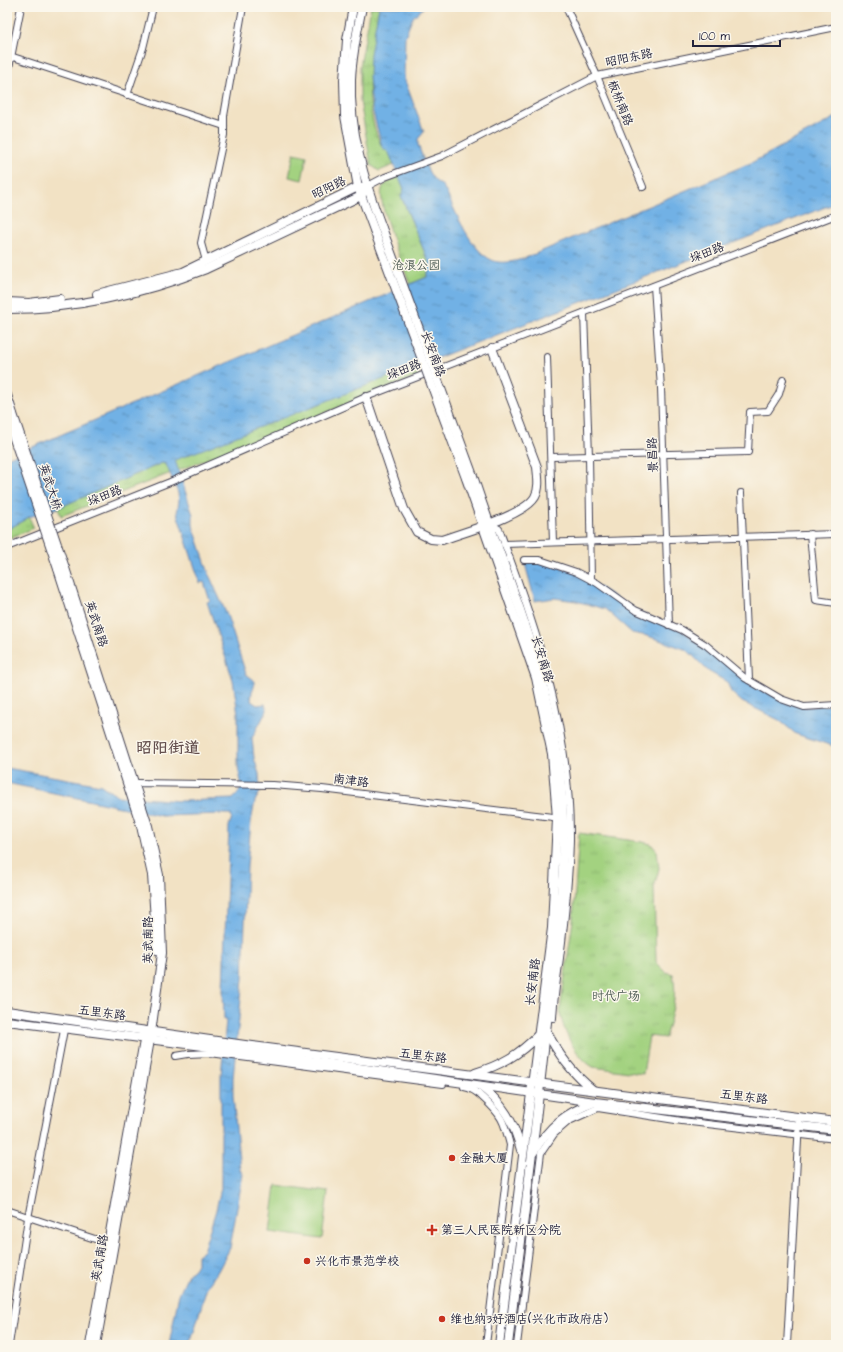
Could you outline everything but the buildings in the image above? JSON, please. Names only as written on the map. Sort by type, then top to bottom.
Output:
[{"type":"main road","name":"长安南路","points":[[353,7],[347,40],[344,80],[346,116],[358,187],[378,229]]},
{"type":"main road","name":"长安南路","points":[[362,7],[355,45],[351,80],[353,116],[358,150],[366,187],[378,229],[486,524],[536,678],[552,754],[563,818],[559,928],[508,1345]]},
{"type":"main road","name":"昭阳路","points":[[7,302],[29,303],[91,296],[182,272],[358,187],[366,187],[361,196],[206,269],[182,278],[142,290],[91,300],[28,309],[7,309]]},
{"type":"main road","points":[[366,397],[404,509],[417,532],[431,539],[442,540],[515,513],[535,497],[539,483],[537,467],[492,348]]},
{"type":"main road","points":[[7,395],[10,416]]},
{"type":"main road","name":"英武大桥","points":[[10,416],[61,569]]},
{"type":"main road","name":"英武南路","points":[[61,569],[132,784],[159,875],[162,953],[149,1031],[90,1345]]},
{"type":"main road","name":"长安南路","points":[[499,1345],[531,1082],[552,928],[563,818]]},
{"type":"main road","name":"五里东路","points":[[7,1011],[149,1031],[207,1047]]},
{"type":"main road","name":"五里东路","points":[[7,1021],[64,1030],[242,1051],[472,1074],[836,1122]]},
{"type":"main road","points":[[546,1030],[563,1060],[581,1080],[593,1090]]},
{"type":"main road","points":[[472,1074],[494,1067],[523,1051],[538,1035]]},
{"type":"main road","name":"英武南路","points":[[96,1345],[147,1040]]},
{"type":"main road","name":"五里东路","points":[[242,1051],[595,1102],[836,1130]]},
{"type":"main road","points":[[479,1086],[497,1100],[509,1115],[523,1154]]},
{"type":"main road","points":[[531,1158],[543,1136],[554,1125],[576,1109],[595,1102]]},
{"type":"street","points":[[7,78],[9,56],[21,7]]},
{"type":"street","points":[[127,95],[143,48],[152,7]]},
{"type":"street","points":[[206,261],[201,243],[224,135],[224,116],[243,7]]},
{"type":"street","name":"板桥南路","points":[[566,7],[597,76],[643,187]]},
{"type":"street","name":"昭阳东路","points":[[366,187],[385,177],[442,156],[597,76],[836,27]]},
{"type":"street","points":[[9,56],[224,126]]},
{"type":"street","name":"垛田路","points":[[7,547],[170,482],[366,397],[836,215]]},
{"type":"street","name":"景昌路","points":[[654,286],[664,454],[669,624]]},
{"type":"street","points":[[584,313],[589,456],[591,580]]},
{"type":"street","points":[[547,357],[552,457],[553,542]]},
{"type":"street","points":[[552,457],[748,452],[750,412],[768,411],[779,394],[783,380]]},
{"type":"street","points":[[741,493],[749,680]]},
{"type":"street","points":[[486,524],[499,529],[538,637],[552,690],[564,753],[563,818],[568,879],[553,1018]]},
{"type":"street","points":[[810,534],[816,600],[836,603]]},
{"type":"street","points":[[504,544],[836,534]]},
{"type":"street","points":[[524,560],[540,560],[576,572],[591,580],[635,610],[682,630],[706,644],[749,680],[781,699],[804,707],[836,705]]},
{"type":"street","name":"南津路","points":[[132,784],[273,785],[322,789],[563,818]]},
{"type":"street","points":[[9,1345],[28,1218],[64,1030]]},
{"type":"street","points":[[176,1056],[188,1054],[207,1047]]},
{"type":"street","points":[[242,1051],[469,1088],[497,1111],[504,1123],[510,1145],[486,1345]]},
{"type":"street","points":[[517,1345],[541,1153],[554,1134],[568,1121],[598,1108],[836,1139]]},
{"type":"street","points":[[787,1345],[800,1117]]},
{"type":"street","points":[[7,1210],[108,1243]]},
{"type":"green space","points":[[371,7],[379,7],[371,59],[369,94],[371,112],[381,145],[391,156],[394,165],[379,171],[371,165],[360,101],[360,66]]},
{"type":"green space","points":[[294,153],[307,156],[302,180],[289,177]]},
{"type":"green space","name":"沧浪公园","points":[[399,176],[404,189],[401,196],[430,265],[427,277],[410,284],[387,221],[381,197],[383,187],[389,181]]},
{"type":"green space","points":[[415,366],[419,376],[177,471],[174,462],[177,458]]},
{"type":"green space","points":[[162,463],[168,466],[171,473],[61,516],[58,508]]},
{"type":"green space","points":[[29,517],[34,528],[7,539],[7,530]]},
{"type":"green space","name":"时代广场","points":[[579,833],[651,844],[657,851],[659,869],[654,887],[656,962],[666,972],[673,974],[675,990],[665,1038],[649,1036],[643,1074],[593,1067],[586,1062],[575,1049],[563,1026],[560,1010],[573,920]]},
{"type":"green space","points":[[276,1185],[328,1192],[322,1239],[270,1232]]},
{"type":"water","points":[[379,7],[424,7],[413,17],[405,36],[404,78],[424,132],[418,139],[418,145],[430,174],[443,186],[458,218],[472,242],[489,258],[498,262],[511,262],[523,259],[753,162],[836,117],[836,203],[175,460],[193,515],[193,525],[210,577],[227,615],[246,674],[254,680],[251,701],[257,705],[265,704],[267,710],[252,738],[254,758],[259,774],[260,792],[255,801],[251,822],[247,866],[243,979],[233,1078],[233,1096],[240,1170],[243,1174],[230,1248],[218,1271],[207,1287],[190,1345],[169,1345],[179,1294],[188,1274],[197,1264],[197,1255],[203,1251],[216,1210],[221,1188],[221,1076],[226,1020],[224,1020],[223,989],[229,826],[232,817],[230,814],[162,816],[7,783],[7,768],[101,785],[117,796],[180,801],[233,799],[240,790],[241,783],[238,765],[238,714],[233,680],[207,602],[210,601],[204,582],[200,583],[177,513],[179,501],[178,493],[166,464],[162,463],[58,508],[29,517],[7,530],[7,458],[427,277],[430,265],[401,196],[404,189],[389,153],[382,147],[372,108],[369,76],[370,54]]},
{"type":"water","points":[[524,560],[540,560],[576,572],[635,610],[682,630],[745,678],[781,699],[804,707],[836,705],[836,747],[796,734],[779,720],[742,702],[731,692],[727,682],[708,671],[687,650],[648,636],[632,633],[605,609],[576,601],[554,598],[535,601]]},
{"type":"place","name":"金融大厦","points":[[452,1158]]},
{"type":"place","name":"第三人民医院新区分院","points":[[432,1230]]},
{"type":"place","name":"兴化市景范学校","points":[[307,1261]]},
{"type":"place","name":"维也纳3好酒店(兴化市政府店)","points":[[442,1319]]},
{"type":"district","name":"昭阳街道","points":[[168,748]]}]
